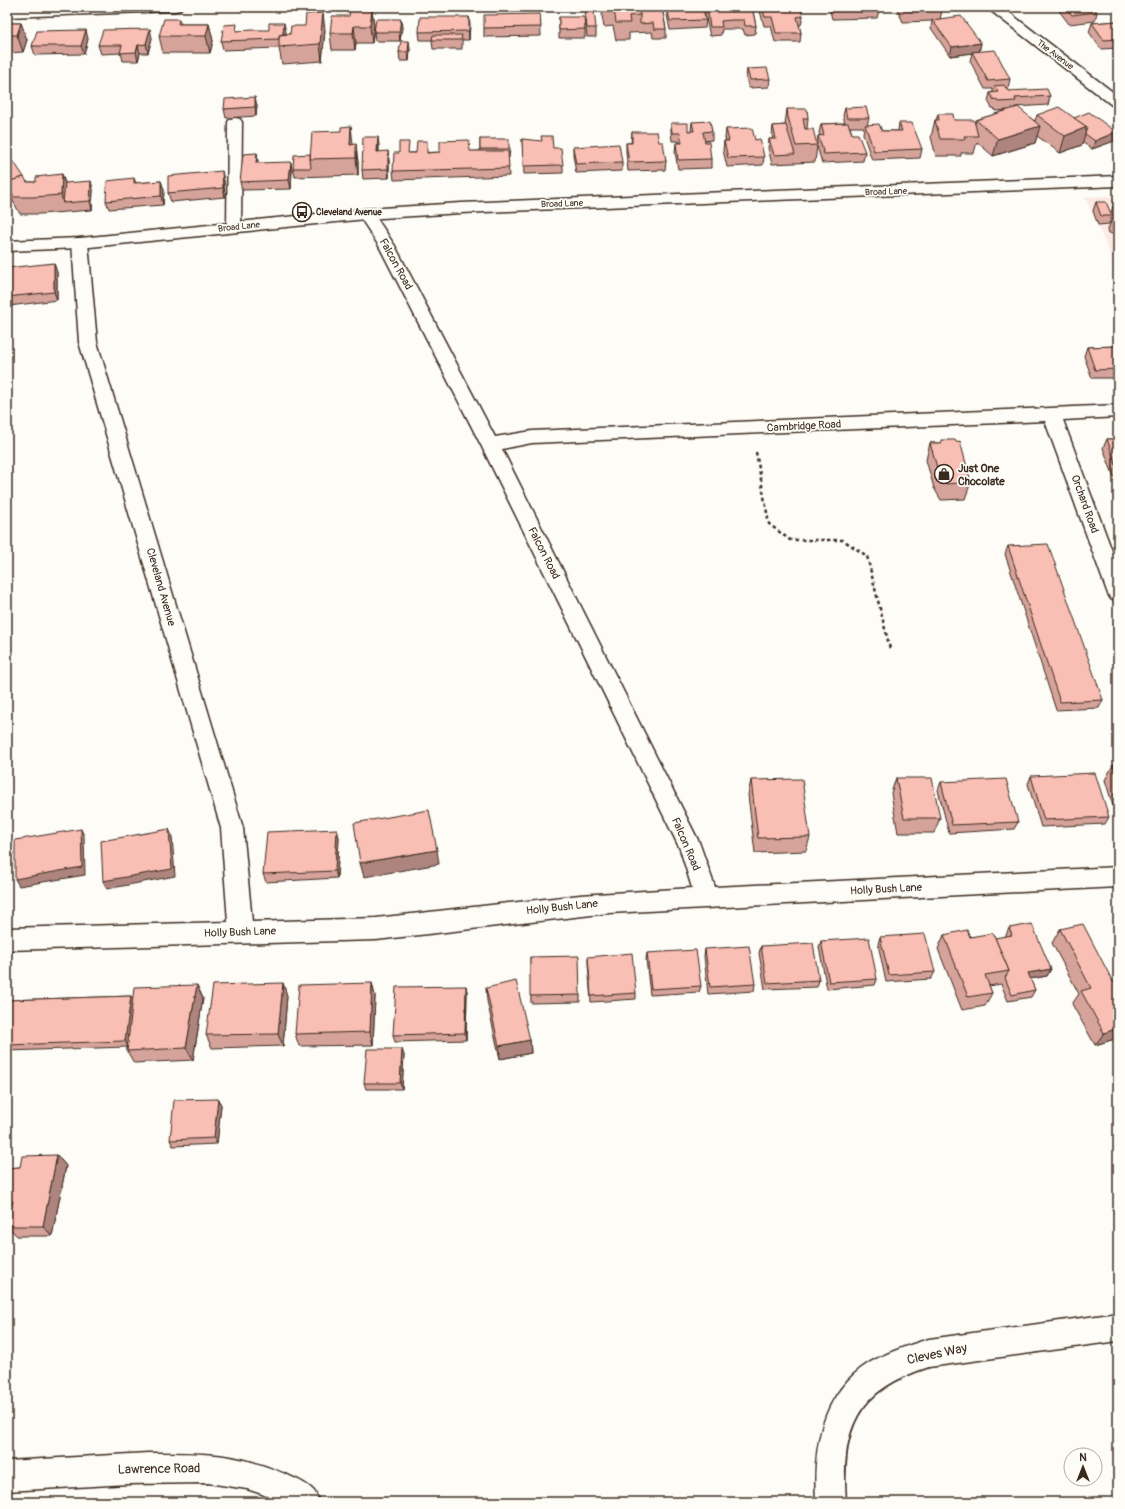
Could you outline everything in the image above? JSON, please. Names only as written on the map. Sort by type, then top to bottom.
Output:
[{"type":"street","points":[[7,13],[175,7]]},
{"type":"street","name":"The Avenue","points":[[993,7],[1118,103]]},
{"type":"street","name":"Broad Lane","points":[[7,246],[80,243],[366,214],[461,208],[1117,182]]},
{"type":"street","name":"Falcon Road","points":[[366,214],[387,246],[490,445],[691,849],[707,898]]},
{"type":"street","name":"Cleveland Avenue","points":[[80,243],[88,342],[232,828],[241,932]]},
{"type":"street","name":"Cambridge Road","points":[[490,445],[532,437],[1118,411]]},
{"type":"street","name":"Orchard Road","points":[[1052,414],[1118,594]]},
{"type":"street","name":"Holly Bush Lane","points":[[7,939],[376,929],[406,927],[573,905],[1118,877]]},
{"type":"street","name":"Cleves Way","points":[[830,1502],[828,1468],[834,1433],[842,1413],[853,1396],[864,1384],[881,1372],[913,1357],[1118,1327]]},
{"type":"street","name":"Lawrence Road","points":[[7,1476],[131,1468],[210,1468],[246,1474],[277,1485],[304,1502]]},
{"type":"lane","points":[[234,227],[235,122]]},
{"type":"path","points":[[751,428],[769,524],[790,540],[843,540],[867,556],[890,650]]},
{"type":"shaded area","points":[[1108,196],[1118,199],[1118,264],[1115,265],[1085,197]]},
{"type":"building","points":[[604,7],[639,7],[640,15],[629,16],[630,23],[616,23],[614,9],[605,10]]},
{"type":"building","points":[[639,7],[662,7],[666,29],[654,29],[653,23],[640,24]]},
{"type":"building","points":[[667,7],[702,7],[706,20],[670,21]]},
{"type":"building","points":[[707,7],[752,7],[756,26],[745,26],[744,20],[732,20],[721,21],[722,27],[710,27]]},
{"type":"building","points":[[762,7],[800,7],[803,16],[797,17],[801,33],[776,33],[772,17],[765,17]]},
{"type":"building","points":[[832,7],[878,7],[879,10],[833,11]]},
{"type":"building","points":[[1065,7],[1093,7],[1097,12],[1072,15]]},
{"type":"building","points":[[372,9],[370,26],[354,26],[353,33],[330,33],[332,16],[349,16],[350,10]]},
{"type":"building","points":[[594,10],[596,28],[587,28],[585,11]]},
{"type":"building","points":[[323,13],[320,44],[279,47],[279,35],[290,34],[291,26],[305,26],[306,14]]},
{"type":"building","points":[[540,14],[541,27],[484,28],[484,15]]},
{"type":"building","points":[[961,16],[981,43],[952,47],[932,20]]},
{"type":"building","points":[[420,17],[469,17],[469,31],[419,32]]},
{"type":"building","points":[[559,17],[584,17],[585,29],[559,30]]},
{"type":"building","points":[[164,19],[179,19],[178,24],[209,24],[206,36],[159,36]]},
{"type":"building","points":[[376,19],[401,19],[399,32],[374,32]]},
{"type":"building","points":[[1118,21],[1118,39],[1104,40],[1092,23]]},
{"type":"building","points":[[7,23],[21,23],[17,35],[7,35]]},
{"type":"building","points":[[269,23],[284,23],[283,34],[279,35],[279,39],[221,41],[224,25],[237,24],[236,31],[269,30]]},
{"type":"building","points":[[150,29],[146,44],[138,45],[136,52],[120,53],[122,45],[98,45],[103,30]]},
{"type":"building","points":[[86,30],[81,46],[32,46],[37,31]]},
{"type":"building","points":[[433,35],[462,35],[461,40],[432,40]]},
{"type":"building","points":[[401,41],[409,41],[408,52],[399,52]]},
{"type":"building","points":[[995,50],[1010,79],[988,81],[972,52]]},
{"type":"building","points":[[767,68],[770,79],[750,80],[747,69]]},
{"type":"building","points":[[1004,85],[1008,91],[1047,89],[1050,96],[1015,98],[1016,101],[998,102],[996,99],[994,100],[990,93],[998,92],[994,86]]},
{"type":"building","points":[[255,97],[255,107],[224,109],[225,99]]},
{"type":"building","points":[[866,107],[869,118],[847,118],[845,108]]},
{"type":"building","points":[[1018,107],[1040,126],[998,139],[976,120]]},
{"type":"building","points":[[1059,107],[1087,127],[1065,136],[1037,115]]},
{"type":"building","points":[[787,109],[807,109],[808,118],[803,118],[805,129],[813,129],[817,145],[796,146]]},
{"type":"building","points":[[1089,112],[1116,132],[1095,141],[1085,134],[1087,127],[1074,118]]},
{"type":"building","points":[[938,114],[953,114],[954,120],[974,120],[978,136],[964,136],[965,139],[940,139],[935,120],[939,120]]},
{"type":"building","points":[[710,121],[712,131],[703,132],[705,142],[709,142],[711,159],[678,160],[676,143],[682,143],[680,133],[672,133],[671,123],[688,123],[688,131],[694,131],[692,122]]},
{"type":"building","points":[[848,123],[852,134],[858,134],[865,152],[824,154],[818,136],[824,135],[821,124]]},
{"type":"building","points":[[899,123],[912,123],[922,149],[874,151],[865,125],[879,124],[882,131],[902,131]]},
{"type":"building","points":[[786,125],[795,154],[774,155],[769,139],[776,139],[773,126]]},
{"type":"building","points":[[351,126],[350,145],[356,144],[356,158],[310,159],[312,132],[341,131],[341,127]]},
{"type":"building","points":[[752,128],[755,140],[760,139],[764,157],[728,158],[724,141],[729,141],[726,129]]},
{"type":"building","points":[[632,132],[657,132],[659,142],[663,142],[666,161],[629,162],[626,143],[632,143]]},
{"type":"building","points":[[541,136],[552,136],[553,148],[561,148],[563,165],[523,166],[522,139],[542,141]]},
{"type":"building","points":[[363,137],[378,137],[377,152],[388,151],[388,169],[362,170]]},
{"type":"building","points":[[480,139],[509,139],[509,149],[480,149]]},
{"type":"building","points":[[469,140],[470,151],[508,151],[509,168],[393,171],[394,153],[399,153],[399,142],[409,142],[408,153],[416,153],[417,141],[427,141],[427,153],[440,152],[440,141]]},
{"type":"building","points":[[619,144],[622,162],[576,164],[573,147]]},
{"type":"building","points":[[257,153],[256,163],[291,162],[289,180],[240,182],[243,154]]},
{"type":"building","points":[[310,154],[311,168],[293,168],[294,155]]},
{"type":"building","points":[[14,162],[24,177],[7,182],[7,164]]},
{"type":"building","points":[[222,171],[223,188],[168,193],[168,176]]},
{"type":"building","points":[[62,174],[61,195],[14,197],[7,184],[7,182],[24,177],[27,182],[36,182],[36,177]]},
{"type":"building","points":[[134,178],[134,183],[161,181],[161,196],[106,201],[107,181]]},
{"type":"building","points":[[91,181],[90,201],[63,203],[65,183]]},
{"type":"building","points":[[1096,202],[1106,202],[1112,216],[1101,216]]},
{"type":"building","points":[[1118,208],[1118,216],[1113,215]]},
{"type":"building","points":[[54,263],[54,292],[7,297],[7,268]]},
{"type":"building","points":[[1118,346],[1118,369],[1095,370],[1087,347]]},
{"type":"building","points":[[1107,439],[1118,439],[1118,468],[1117,468]]},
{"type":"building","points":[[941,440],[955,440],[956,442],[960,441],[971,482],[946,484],[938,471],[930,443],[942,443]]},
{"type":"building","points":[[1048,544],[1103,700],[1060,702],[1008,546]]},
{"type":"building","points":[[1113,765],[1118,765],[1118,780]]},
{"type":"building","points":[[1095,773],[1109,817],[1044,820],[1031,776]]},
{"type":"building","points":[[896,778],[932,778],[940,818],[904,818]]},
{"type":"building","points":[[802,779],[810,837],[758,838],[751,780]]},
{"type":"building","points":[[1006,779],[1018,822],[952,825],[941,782]]},
{"type":"building","points":[[429,810],[437,850],[360,863],[354,823]]},
{"type":"building","points":[[81,829],[82,867],[15,879],[15,840]]},
{"type":"building","points":[[169,829],[172,869],[103,881],[101,841]]},
{"type":"building","points":[[337,829],[335,871],[263,874],[267,832]]},
{"type":"building","points":[[1032,924],[1051,969],[1028,973],[1035,990],[1012,995],[1005,978],[1009,971],[995,938],[1012,935],[1009,928]]},
{"type":"building","points":[[1083,924],[1113,982],[1118,980],[1118,1028],[1104,1033],[1081,991],[1091,988],[1060,929]]},
{"type":"building","points":[[967,930],[970,937],[993,933],[1009,971],[985,975],[992,993],[968,997],[944,935]]},
{"type":"building","points":[[925,934],[935,972],[889,975],[880,937]]},
{"type":"building","points":[[869,938],[877,979],[829,982],[821,941]]},
{"type":"building","points":[[813,943],[819,980],[767,983],[761,946]]},
{"type":"building","points":[[749,946],[755,984],[710,987],[705,949]]},
{"type":"building","points":[[696,950],[701,986],[651,989],[647,953]]},
{"type":"building","points":[[632,953],[636,993],[591,996],[588,957]]},
{"type":"building","points":[[579,956],[580,995],[530,996],[530,957]]},
{"type":"building","points":[[516,981],[530,1040],[499,1046],[486,988]]},
{"type":"building","points":[[283,983],[278,1034],[206,1035],[213,985]]},
{"type":"building","points":[[372,983],[370,1032],[295,1034],[299,985]]},
{"type":"building","points":[[197,985],[186,1048],[127,1051],[134,987]]},
{"type":"building","points":[[466,986],[465,1033],[393,1035],[396,987]]},
{"type":"building","points":[[131,996],[125,1041],[7,1045],[7,1000]]},
{"type":"building","points":[[367,1049],[402,1049],[400,1083],[364,1083]]},
{"type":"building","points":[[218,1099],[214,1138],[170,1140],[174,1100]]},
{"type":"building","points":[[57,1155],[43,1226],[7,1226],[13,1201],[7,1201],[7,1168],[20,1167],[22,1156]]},
{"type":"place","name":"Cleveland Avenue","points":[[302,212]]},
{"type":"place","name":"Just One Chocolate","points":[[944,474]]}]
